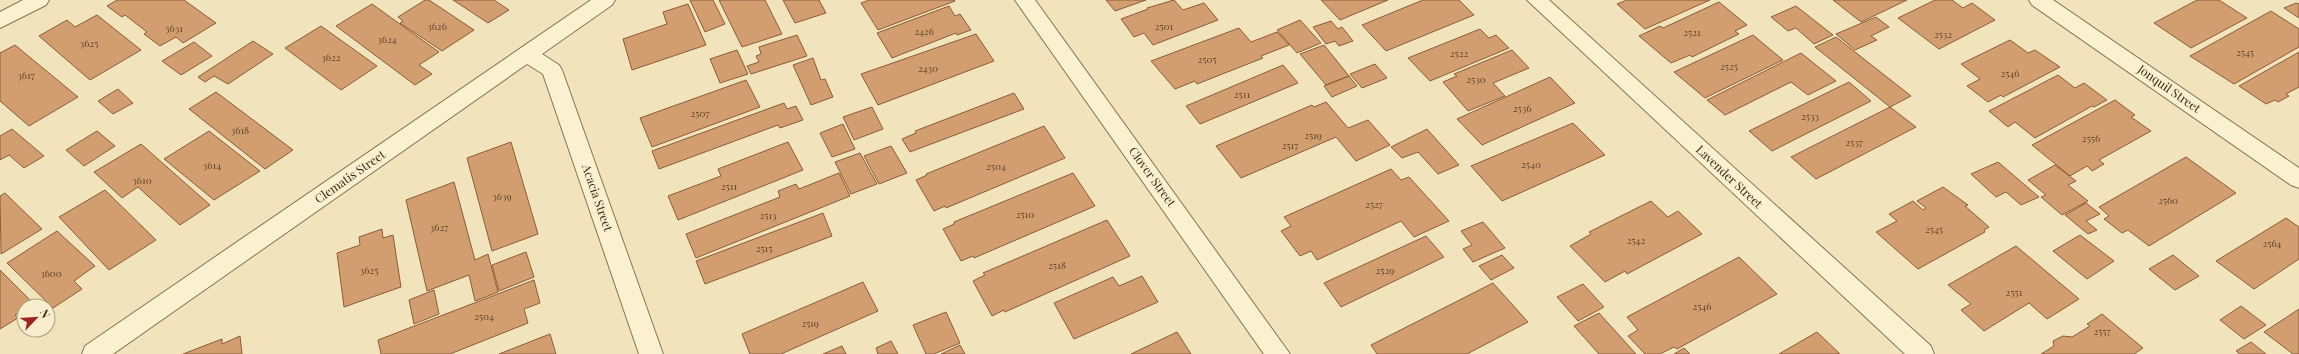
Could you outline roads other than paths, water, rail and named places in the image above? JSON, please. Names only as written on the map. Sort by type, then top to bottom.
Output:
[{"type":"street","points":[[0,21],[39,0]]},
{"type":"street","name":"Clematis Street","points":[[94,354],[605,0]]},
{"type":"street","name":"Clover Street","points":[[1025,0],[1278,354]]},
{"type":"street","name":"Lavender Street","points":[[1537,0],[1922,354]]},
{"type":"street","name":"Jonquil Street","points":[[2039,0],[2299,179]]},
{"type":"street","name":"Acacia Street","points":[[527,54],[552,70],[651,354]]}]
